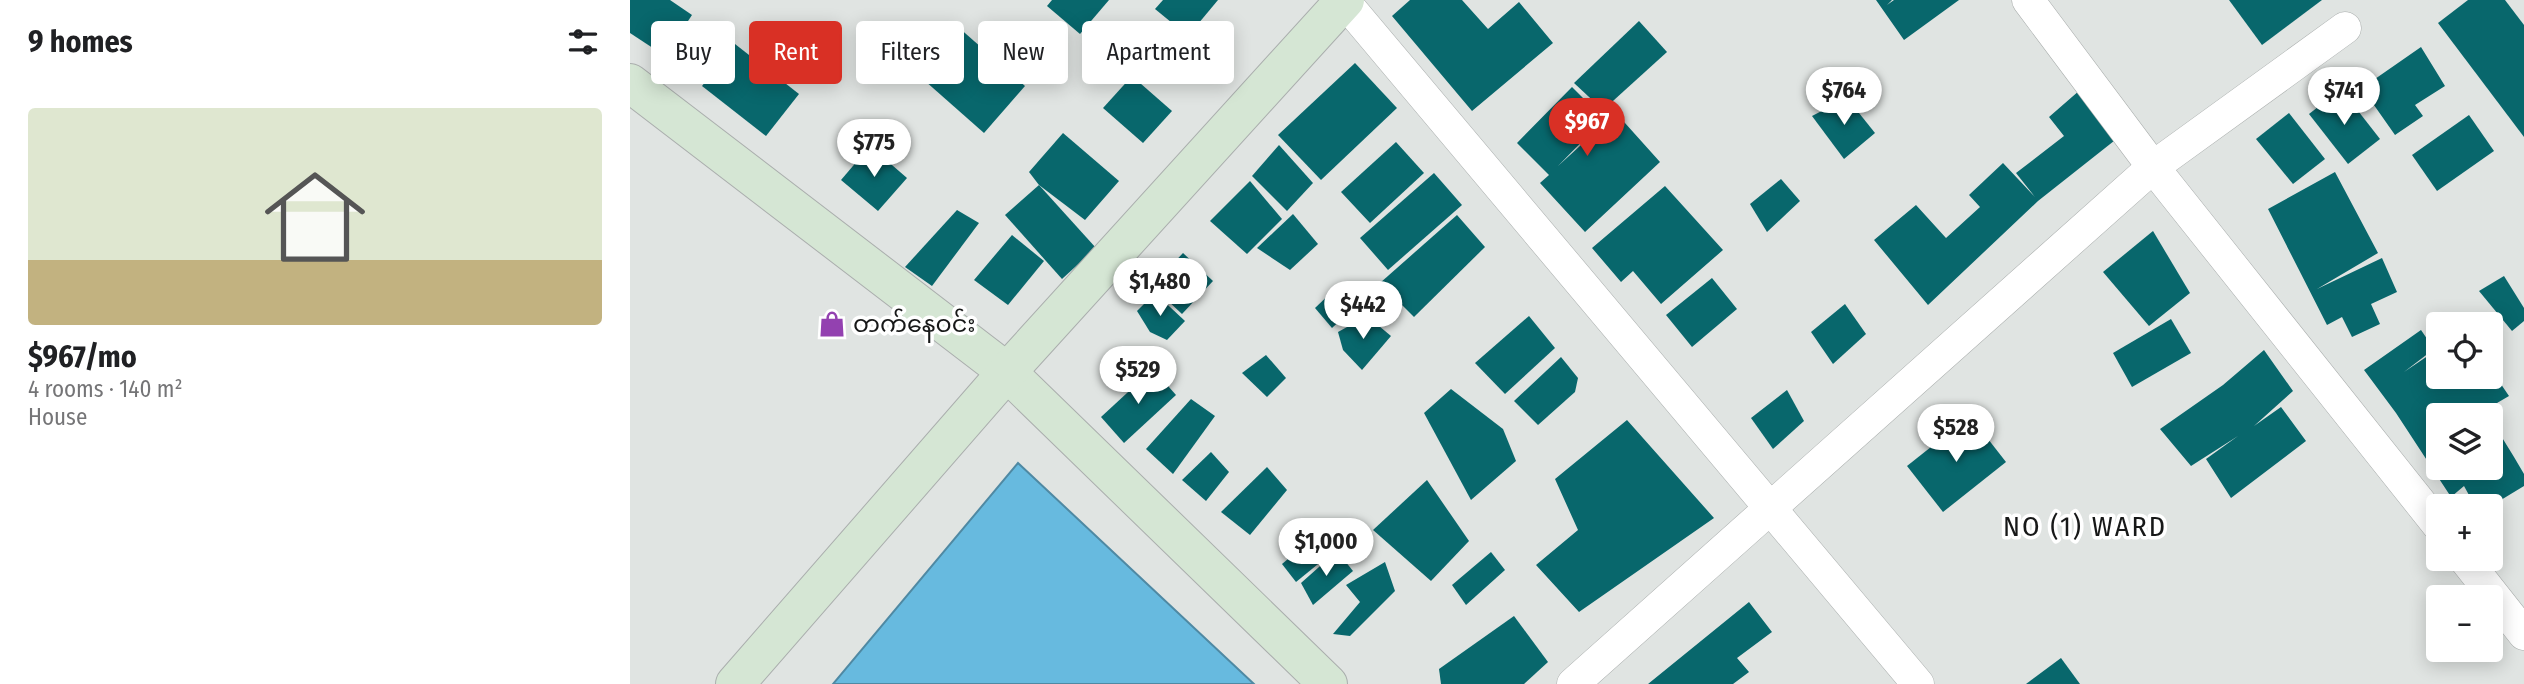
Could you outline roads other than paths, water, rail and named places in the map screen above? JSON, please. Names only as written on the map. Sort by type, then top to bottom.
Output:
[{"type":"street","points":[[735,684],[1007,372],[1344,0],[1918,684]]},
{"type":"street","points":[[2028,0],[2153,167],[2426,510]]},
{"type":"street","points":[[1573,684],[2153,167],[2345,28]]},
{"type":"street","points":[[630,83],[1007,372],[1328,684]]},
{"type":"street","points":[[2474,571],[2524,634]]},
{"type":"water","points":[[1018,463],[1254,684],[833,684]]},
{"type":"place","name":"တက်နေဝင်း","points":[[832,324]]},
{"type":"district","name":"NO (1) WARD","points":[[2085,526]]}]
